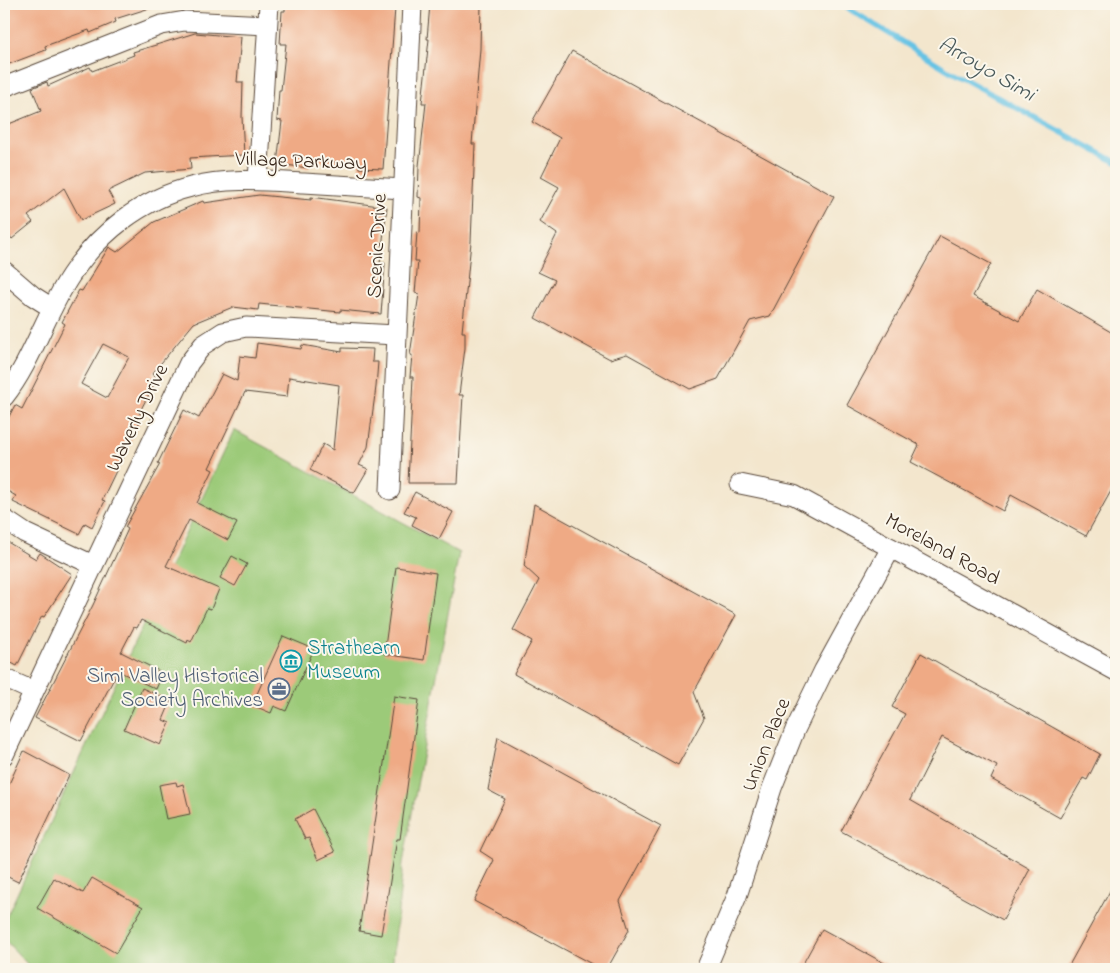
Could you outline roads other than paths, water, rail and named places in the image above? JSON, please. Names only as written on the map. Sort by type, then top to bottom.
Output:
[{"type":"street","points":[[258,180],[269,4]]},
{"type":"street","name":"Scenic Drive","points":[[390,490],[412,4]]},
{"type":"street","points":[[4,87],[161,24],[185,21],[267,25]]},
{"type":"street","name":"Village Parkway","points":[[4,397],[18,379],[52,308],[71,274],[96,244],[122,220],[154,201],[191,187],[224,182],[258,180],[403,190]]},
{"type":"street","points":[[4,271],[33,296],[52,308]]},
{"type":"street","name":"Waverly Drive","points":[[4,755],[189,363],[203,345],[223,332],[246,327],[396,335]]},
{"type":"street","name":"Moreland Road","points":[[740,484],[794,495],[1116,671]]},
{"type":"street","points":[[4,519],[25,533],[93,565]]},
{"type":"street","name":"Union Place","points":[[706,969],[737,896],[772,788],[795,730],[824,670],[891,548]]},
{"type":"street","points":[[4,678],[33,691]]},
{"type":"waterway","name":"Arroyo Simi","points":[[841,4],[953,73],[1116,162]]},
{"type":"place","name":"Strathearn Museum","points":[[291,661]]},
{"type":"place","name":"Simi Valley Historical Society Archives","points":[[279,689]]}]
